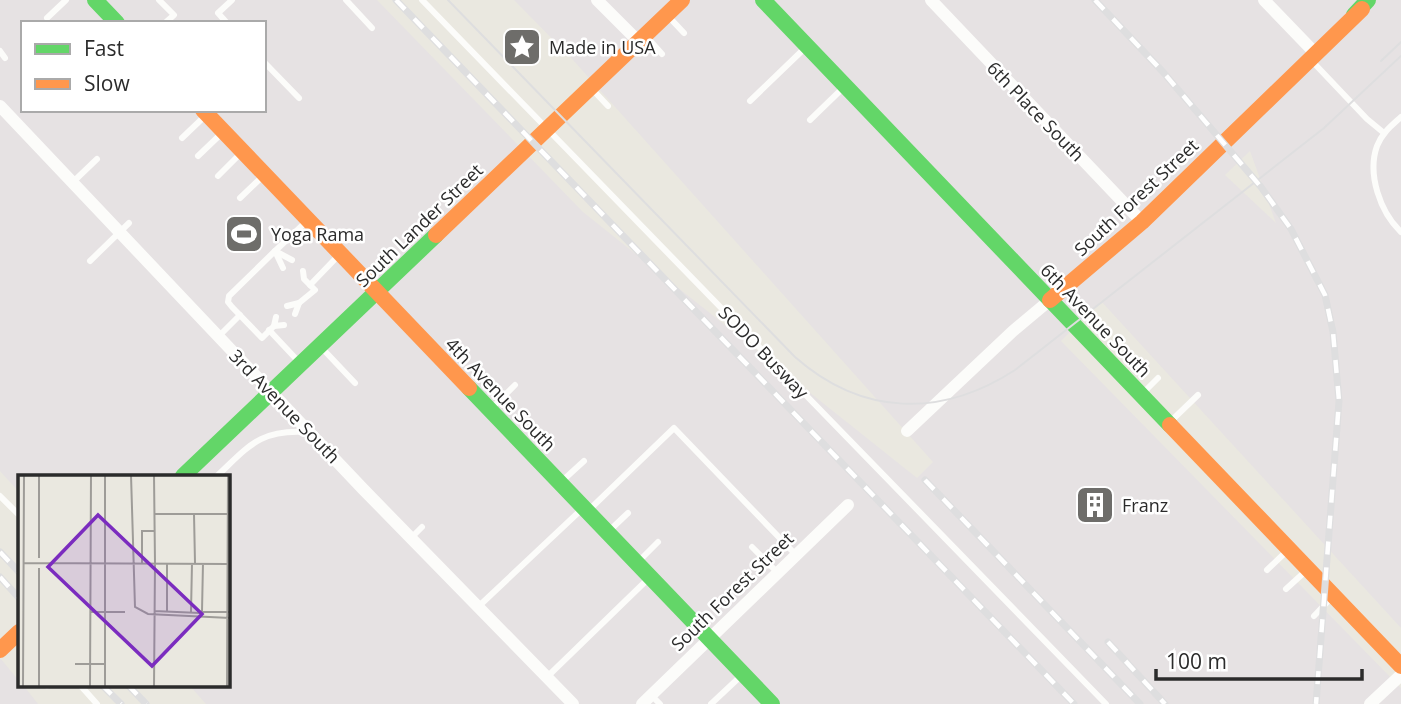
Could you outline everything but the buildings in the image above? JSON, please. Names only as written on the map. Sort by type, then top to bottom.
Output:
[{"type":"main road","points":[[94,0],[115,21]]},
{"type":"main road","name":"South Lander Street","points":[[185,475],[682,0]]},
{"type":"main road","name":"6th Avenue South","points":[[764,0],[1401,666]]},
{"type":"main road","name":"South Forest Street","points":[[1354,15],[1363,0]]},
{"type":"main road","points":[[1354,15],[1368,0]]},
{"type":"main road","name":"South Forest Street","points":[[1050,300],[1142,222],[1354,15],[1376,0]]},
{"type":"main road","name":"4th Avenue South","points":[[204,112],[769,703]]},
{"type":"main road","points":[[0,653],[18,635]]},
{"type":"street","points":[[597,0],[642,38]]},
{"type":"street","name":"6th Place South","points":[[931,0],[1142,222]]},
{"type":"street","points":[[1264,0],[1312,56]]},
{"type":"street","name":"3rd Avenue South","points":[[0,106],[73,182],[125,227],[218,336],[573,704]]},
{"type":"street","name":"South Forest Street","points":[[907,431],[1013,331],[1050,300]]},
{"type":"street","name":"South Forest Street","points":[[651,701],[710,639],[848,505]]},
{"type":"street","points":[[1378,702],[1401,675]]},
{"type":"lane","points":[[47,18],[66,0]]},
{"type":"lane","points":[[159,0],[174,15],[167,21]]},
{"type":"lane","points":[[225,21],[218,13],[232,0]]},
{"type":"lane","points":[[346,0],[372,28]]},
{"type":"lane","name":"SODO Busway","points":[[422,0],[1107,704]]},
{"type":"lane","points":[[667,14],[684,33]]},
{"type":"lane","points":[[642,38],[662,54]]},
{"type":"lane","points":[[750,101],[807,46]]},
{"type":"lane","points":[[0,51],[5,58]]},
{"type":"lane","points":[[1312,56],[1367,119],[1384,133]]},
{"type":"lane","points":[[266,64],[299,98]]},
{"type":"lane","points":[[810,120],[846,86]]},
{"type":"lane","points":[[590,88],[608,106]]},
{"type":"lane","points":[[182,138],[204,112]]},
{"type":"lane","points":[[1401,117],[1384,133],[1374,160],[1376,183],[1383,208],[1401,232]]},
{"type":"lane","points":[[198,156],[224,132]]},
{"type":"lane","points":[[218,176],[243,152]]},
{"type":"lane","points":[[73,182],[97,159]]},
{"type":"lane","points":[[240,198],[264,174]]},
{"type":"lane","points":[[276,317],[271,328],[261,338],[228,302],[229,296],[308,220]]},
{"type":"lane","points":[[90,261],[125,227]]},
{"type":"lane","points":[[275,251],[292,260]]},
{"type":"lane","points":[[275,251],[283,268]]},
{"type":"lane","points":[[310,285],[340,254]]},
{"type":"lane","points":[[287,306],[299,303],[315,290],[303,275],[294,279]]},
{"type":"lane","points":[[295,314],[299,303]]},
{"type":"lane","points":[[218,336],[240,315]]},
{"type":"lane","points":[[271,328],[284,325]]},
{"type":"lane","points":[[271,328],[302,364]]},
{"type":"lane","points":[[320,346],[355,383]]},
{"type":"lane","points":[[1141,395],[1158,378]]},
{"type":"lane","points":[[490,410],[515,385]]},
{"type":"lane","points":[[1168,423],[1198,395]]},
{"type":"lane","points":[[479,606],[674,428],[796,555]]},
{"type":"lane","points":[[218,475],[261,438],[289,431],[311,433]]},
{"type":"lane","points":[[560,483],[584,461]]},
{"type":"lane","points":[[0,496],[18,515]]},
{"type":"lane","points":[[607,533],[628,513]]},
{"type":"lane","points":[[411,538],[422,527]]},
{"type":"lane","points":[[636,563],[658,542]]},
{"type":"lane","points":[[752,547],[778,573]]},
{"type":"lane","points":[[1267,570],[1289,549]]},
{"type":"lane","points":[[1286,589],[1308,569]]},
{"type":"lane","points":[[547,677],[650,577]]},
{"type":"lane","points":[[1314,615],[1334,596]]},
{"type":"lane","points":[[711,704],[743,674]]},
{"type":"lane","points":[[81,686],[97,704]]},
{"type":"shaded area","points":[[0,0],[377,0],[583,212],[917,478],[933,462],[573,60],[514,0],[1401,0],[1401,628],[1101,301],[1061,341],[1401,688],[1401,704],[206,704],[190,686],[229,686],[229,475],[18,475],[18,491],[0,471]],"holes":[[[1250,151],[1276,223],[1225,175]]]},
{"type":"shaded area","points":[[0,658],[18,680],[18,686],[24,686],[38,704],[0,704]]},
{"type":"tram line","points":[[448,0],[795,357],[847,391],[875,400],[902,404],[931,403],[959,397],[987,386],[1015,370],[1324,128],[1401,56]]},
{"type":"tram line","points":[[1381,61],[1401,42]]},
{"type":"railway","points":[[396,0],[1074,704]]},
{"type":"railway","points":[[1095,0],[1163,72],[1261,187],[1291,229],[1325,295],[1333,332],[1339,401],[1316,704]]},
{"type":"railway","points":[[925,480],[1140,704]]},
{"type":"railway","points":[[0,552],[18,571]]},
{"type":"railway","points":[[0,577],[18,597]]},
{"type":"railway","points":[[1108,642],[1165,704]]},
{"type":"railway","points":[[103,686],[121,704]]},
{"type":"railway","points":[[129,686],[146,704]]},
{"type":"traffic: fast","points":[[95,0],[115,21]]},
{"type":"traffic: fast","points":[[763,0],[1170,425]]},
{"type":"traffic: fast","points":[[1354,15],[1368,0]]},
{"type":"traffic: fast","points":[[184,475],[436,235]]},
{"type":"traffic: fast","points":[[469,388],[772,704]]},
{"type":"traffic: slow","points":[[436,235],[682,0]]},
{"type":"traffic: slow","points":[[1050,300],[1142,222],[1362,9]]},
{"type":"traffic: slow","points":[[205,112],[469,388]]},
{"type":"traffic: slow","points":[[1170,425],[1401,666]]},
{"type":"traffic: slow","points":[[0,650],[18,633]]},
{"type":"place","name":"Made in USA","points":[[522,47]]},
{"type":"place","name":"Yoga Rama","points":[[244,234]]},
{"type":"place","name":"Franz","points":[[1095,505]]}]
